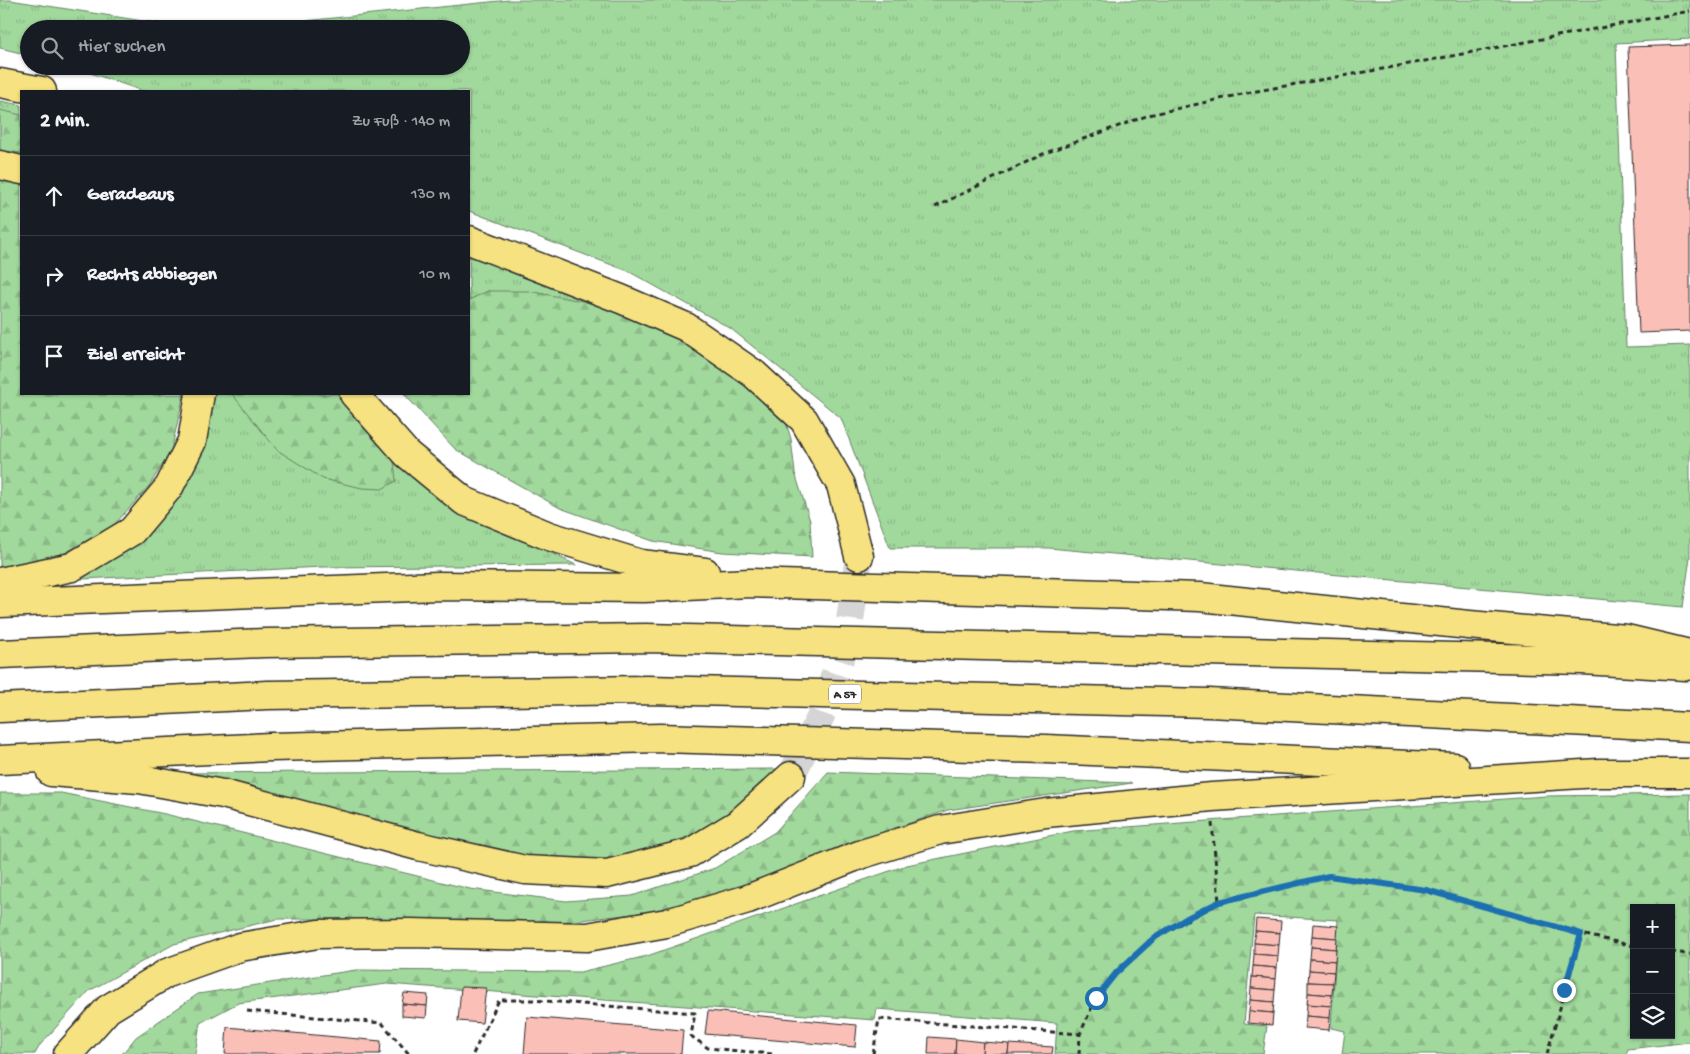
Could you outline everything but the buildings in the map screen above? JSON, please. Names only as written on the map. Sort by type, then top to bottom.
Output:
[{"type":"highway","points":[[0,83],[37,90]]},
{"type":"highway","points":[[0,165],[20,170]]},
{"type":"highway","points":[[470,240],[621,299],[686,327],[754,374],[804,420],[842,484],[859,556]]},
{"type":"highway","points":[[0,582],[72,567],[132,531],[169,487],[192,441],[200,395]]},
{"type":"highway","points":[[355,395],[407,454],[464,501],[549,536],[641,564],[700,571],[750,583]]},
{"type":"highway","points":[[0,603],[438,586],[644,588],[750,583],[1200,597],[1469,626],[1627,639],[1690,654]]},
{"type":"highway","points":[[0,654],[264,643],[646,638],[1582,660],[1690,666]]},
{"type":"highway","name":"A 57","points":[[0,708],[267,695],[647,690],[1209,703],[1690,727]]},
{"type":"highway","points":[[0,760],[271,747],[660,738],[1046,749],[1599,773]]},
{"type":"highway","points":[[0,772],[44,772],[148,781],[223,794],[418,846],[525,870],[607,874],[690,853],[738,824],[792,776]]},
{"type":"highway","points":[[68,1054],[108,1009],[167,973],[240,947],[318,934],[587,937],[667,923],[748,899],[862,854],[940,830],[1046,813],[1212,797],[1599,773],[1690,772]]},
{"type":"path","points":[[935,207],[1045,153],[1149,115],[1250,92],[1690,11]]},
{"type":"path","points":[[1212,833],[1219,902]]},
{"type":"path","points":[[1079,1054],[1080,1034],[1096,998],[1116,973],[1154,938],[1219,902],[1329,876],[1426,890],[1581,934],[1630,945]]},
{"type":"path","points":[[1547,1054],[1581,934]]},
{"type":"path","points":[[1675,952],[1690,954]]},
{"type":"path","points":[[473,1054],[499,1000],[532,1000],[694,1013],[691,1036],[708,1048],[772,1054]]},
{"type":"path","points":[[247,1011],[382,1023],[409,1054]]},
{"type":"path","points":[[872,1054],[879,1019],[1080,1034]]},
{"type":"green space","points":[[0,0],[137,20],[20,20],[20,53],[0,48]]},
{"type":"green space","points":[[509,0],[1690,0],[1690,39],[1616,43],[1626,347],[1690,345],[1690,557],[1683,607],[1049,548],[890,548],[841,418],[730,328],[628,271],[470,211],[470,90],[140,90],[96,75],[470,75],[470,20],[314,20]]},
{"type":"green space","points":[[0,101],[20,105],[20,159],[0,156]]},
{"type":"green space","points":[[0,110],[20,115],[20,153],[0,150]]},
{"type":"green space","points":[[0,179],[20,183],[20,395],[184,395],[171,451],[149,486],[114,525],[56,558],[0,569]]},
{"type":"green space","points":[[470,252],[609,306],[488,291],[470,300]]},
{"type":"green space","points":[[488,291],[528,291],[609,306],[675,333],[783,413],[791,439],[795,473],[810,521],[812,557],[722,552],[653,541],[560,508],[455,449],[405,395],[470,395],[470,300]]},
{"type":"green space","points":[[208,395],[347,395],[477,517],[576,565],[322,567],[82,579],[82,572],[122,547]]},
{"type":"green space","points":[[233,395],[339,395],[394,461],[396,481],[382,489],[362,488],[323,479],[277,450]]},
{"type":"green space","points":[[779,769],[715,824],[642,857],[572,867],[510,858],[178,773]]},
{"type":"green space","points":[[828,772],[1132,783],[948,810],[872,836],[774,876],[674,909],[548,924],[388,919],[277,919],[174,944],[89,991],[40,1045],[35,1054],[0,1054],[0,793],[61,793],[165,814],[470,889],[566,901],[632,896],[715,868],[775,832]]},
{"type":"green space","points":[[1690,794],[1690,1042],[1628,1049],[1626,1054],[1342,1054],[1345,1031],[1331,1028],[1338,920],[1254,915],[1244,1024],[1267,1026],[1263,1054],[1055,1054],[1057,1023],[877,1009],[875,1020],[387,984],[238,1003],[200,1023],[195,1054],[122,1054],[136,1037],[198,994],[356,970],[580,972],[647,956],[907,865],[1073,831],[1546,796]]},
{"type":"tunnel","points":[[791,776],[821,716],[848,635],[859,556]]},
{"type":"route","points":[[1096,998],[1116,973],[1154,938],[1187,918],[1219,902],[1329,876],[1426,890],[1581,934],[1564,990]]}]
